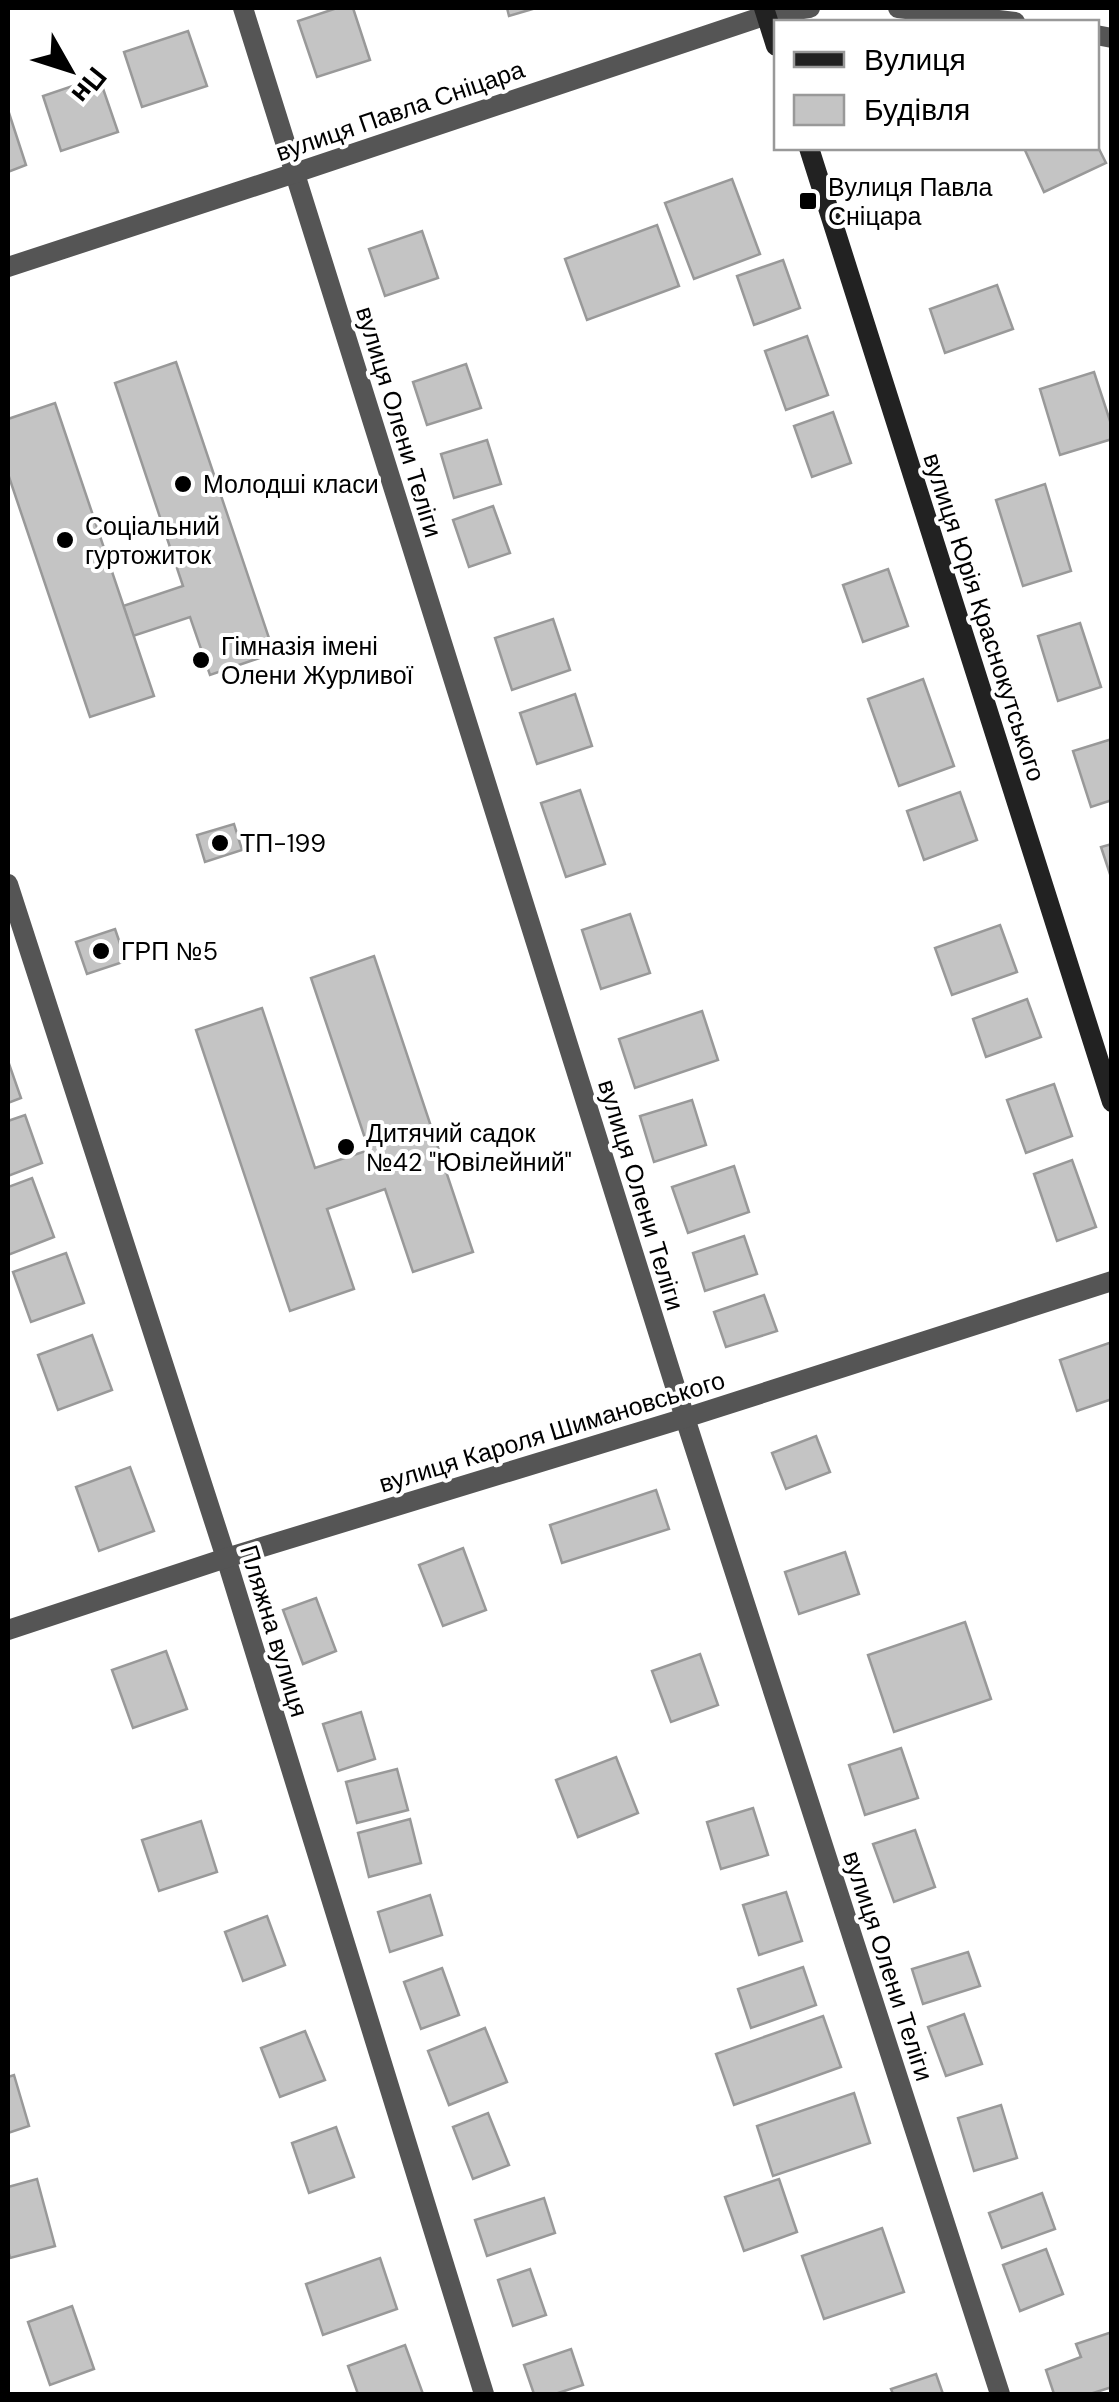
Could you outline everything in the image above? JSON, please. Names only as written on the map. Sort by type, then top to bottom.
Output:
[{"type":"street","name":"вулиця Олени Теліги","points":[[242,8],[685,1418],[1000,2394]]},
{"type":"street","name":"вулиця Павла Сніцара","points":[[8,267],[295,174],[765,11],[810,8]]},
{"type":"street","points":[[898,8],[999,20]]},
{"type":"street","points":[[765,11],[774,40]]},
{"type":"street","name":"вулиця Юрія Краснокутського","points":[[810,150],[1112,1102]]},
{"type":"street","name":"Пляжна вулиця","points":[[8,884],[226,1558],[484,2394]]},
{"type":"street","name":"вулиця Кароля Шимановського","points":[[8,1630],[226,1558],[1112,1282]]},
{"type":"building","points":[[337,8],[353,8],[370,60],[317,77],[298,21]]},
{"type":"building","points":[[507,8],[536,8],[509,16]]},
{"type":"building","points":[[188,31],[207,86],[142,107],[124,52]]},
{"type":"building","points":[[99,77],[118,132],[61,151],[43,96]]},
{"type":"building","points":[[8,114],[26,165],[8,172]]},
{"type":"building","points":[[1099,149],[1106,163],[1044,192],[1025,150]]},
{"type":"building","points":[[732,179],[760,254],[694,279],[665,203]]},
{"type":"building","points":[[657,225],[679,286],[587,320],[565,259]]},
{"type":"building","points":[[422,231],[438,278],[385,296],[369,249]]},
{"type":"building","points":[[783,260],[800,308],[754,325],[737,276]]},
{"type":"building","points":[[997,285],[1013,329],[945,353],[930,309]]},
{"type":"building","points":[[807,336],[828,395],[786,410],[765,351]]},
{"type":"building","name":"Молодші класи","points":[[176,362],[274,653],[210,675],[190,617],[133,636],[123,606],[183,586],[115,383]]},
{"type":"building","points":[[466,364],[481,408],[427,425],[413,382]]},
{"type":"building","points":[[1094,372],[1112,427],[1112,439],[1060,455],[1040,389]]},
{"type":"building","name":"Соціальний гуртожиток","points":[[55,403],[154,696],[90,717],[8,474],[8,419]]},
{"type":"building","points":[[833,412],[851,463],[812,477],[794,426]]},
{"type":"building","points":[[487,440],[501,484],[454,498],[441,454]]},
{"type":"building","points":[[1045,484],[1071,571],[1023,586],[996,500]]},
{"type":"building","points":[[493,506],[510,553],[469,567],[453,520]]},
{"type":"building","points":[[888,569],[908,626],[863,642],[843,585]]},
{"type":"building","points":[[553,619],[570,670],[512,690],[495,638]]},
{"type":"building","points":[[1080,623],[1101,687],[1058,701],[1038,636]]},
{"type":"building","points":[[923,679],[954,766],[899,786],[868,699]]},
{"type":"building","points":[[575,694],[592,746],[537,764],[520,713]]},
{"type":"building","points":[[1112,739],[1112,800],[1091,807],[1073,751]]},
{"type":"building","points":[[580,790],[605,864],[566,877],[541,803]]},
{"type":"building","points":[[960,792],[977,840],[924,860],[907,811]]},
{"type":"building","name":"ТП-199","points":[[234,824],[242,850],[205,862],[197,835]]},
{"type":"building","points":[[1112,844],[1112,880],[1101,847]]},
{"type":"building","points":[[630,914],[650,973],[601,989],[582,930]]},
{"type":"building","points":[[1000,925],[1017,972],[952,995],[935,948]]},
{"type":"building","name":"ГРП №5","points":[[115,929],[126,961],[87,974],[76,942]]},
{"type":"building","points":[[374,956],[473,1252],[413,1272],[385,1189],[327,1209],[354,1289],[290,1311],[196,1030],[262,1008],[315,1168],[369,1150],[311,978]]},
{"type":"building","points":[[1027,999],[1041,1037],[986,1057],[973,1019]]},
{"type":"building","points":[[702,1011],[718,1060],[635,1088],[619,1039]]},
{"type":"building","points":[[8,1061],[21,1098],[8,1103]]},
{"type":"building","points":[[1054,1084],[1072,1136],[1026,1153],[1007,1100]]},
{"type":"building","points":[[692,1100],[706,1145],[654,1162],[640,1116]]},
{"type":"building","points":[[25,1115],[42,1163],[8,1176],[8,1121]]},
{"type":"building","points":[[1072,1160],[1096,1227],[1057,1241],[1034,1174]]},
{"type":"building","points":[[734,1166],[749,1212],[688,1233],[672,1187]]},
{"type":"building","points":[[32,1178],[54,1237],[8,1255],[8,1187]]},
{"type":"building","points":[[744,1236],[757,1274],[705,1291],[693,1253]]},
{"type":"building","points":[[66,1253],[84,1303],[31,1322],[13,1272]]},
{"type":"building","points":[[764,1295],[777,1331],[726,1347],[714,1312]]},
{"type":"building","points":[[92,1335],[112,1390],[58,1410],[38,1355]]},
{"type":"building","points":[[1112,1342],[1112,1399],[1077,1411],[1060,1360]]},
{"type":"building","points":[[816,1436],[830,1472],[786,1489],[772,1453]]},
{"type":"building","points":[[130,1467],[154,1531],[99,1551],[76,1487]]},
{"type":"building","points":[[656,1490],[669,1529],[562,1563],[550,1525]]},
{"type":"building","points":[[463,1548],[486,1610],[443,1626],[419,1565]]},
{"type":"building","points":[[845,1552],[859,1594],[799,1614],[785,1572]]},
{"type":"building","points":[[316,1598],[336,1651],[303,1664],[283,1610]]},
{"type":"building","points":[[965,1622],[991,1699],[894,1732],[868,1655]]},
{"type":"building","points":[[166,1651],[187,1709],[133,1728],[112,1670]]},
{"type":"building","points":[[700,1654],[718,1705],[671,1722],[652,1671]]},
{"type":"building","points":[[361,1712],[375,1759],[338,1771],[323,1724]]},
{"type":"building","points":[[901,1748],[918,1798],[865,1815],[849,1765]]},
{"type":"building","points":[[616,1757],[638,1813],[578,1837],[556,1780]]},
{"type":"building","points":[[397,1769],[408,1810],[357,1823],[346,1782]]},
{"type":"building","points":[[753,1808],[768,1855],[721,1869],[707,1822]]},
{"type":"building","points":[[410,1819],[421,1863],[369,1877],[358,1833]]},
{"type":"building","points":[[201,1821],[217,1872],[159,1891],[142,1840]]},
{"type":"building","points":[[915,1830],[935,1887],[894,1902],[873,1844]]},
{"type":"building","points":[[786,1892],[802,1941],[759,1955],[743,1905]]},
{"type":"building","points":[[430,1895],[442,1935],[390,1952],[378,1912]]},
{"type":"building","points":[[267,1916],[285,1965],[243,1981],[225,1932]]},
{"type":"building","points":[[968,1952],[980,1986],[923,2004],[912,1969]]},
{"type":"building","points":[[803,1967],[816,2005],[751,2028],[738,1989]]},
{"type":"building","points":[[442,1968],[459,2015],[421,2029],[404,1982]]},
{"type":"building","points":[[964,2014],[982,2064],[946,2076],[928,2027]]},
{"type":"building","points":[[823,2016],[841,2067],[734,2105],[716,2054]]},
{"type":"building","points":[[485,2028],[507,2082],[449,2105],[428,2051]]},
{"type":"building","points":[[305,2031],[325,2080],[280,2097],[261,2048]]},
{"type":"building","points":[[14,2075],[29,2126],[8,2133],[8,2077]]},
{"type":"building","points":[[854,2093],[870,2143],[773,2176],[757,2126]]},
{"type":"building","points":[[1001,2105],[1017,2158],[974,2171],[958,2118]]},
{"type":"building","points":[[488,2113],[509,2165],[473,2179],[453,2127]]},
{"type":"building","points":[[336,2127],[354,2177],[309,2193],[292,2143]]},
{"type":"building","points":[[37,2179],[55,2246],[10,2258],[8,2187]]},
{"type":"building","points":[[779,2179],[797,2232],[744,2251],[725,2197]]},
{"type":"building","points":[[1042,2193],[1055,2229],[1002,2248],[989,2213]]},
{"type":"building","points":[[544,2198],[555,2233],[487,2256],[475,2220]]},
{"type":"building","points":[[882,2228],[904,2292],[824,2319],[802,2256]]},
{"type":"building","points":[[1046,2249],[1063,2294],[1020,2311],[1003,2265]]},
{"type":"building","points":[[380,2258],[397,2309],[323,2335],[306,2284]]},
{"type":"building","points":[[530,2269],[546,2315],[513,2326],[498,2280]]},
{"type":"building","points":[[72,2306],[94,2369],[50,2385],[28,2322]]},
{"type":"building","points":[[1112,2332],[1112,2387],[1090,2394],[1054,2394],[1046,2370],[1081,2357],[1076,2344]]},
{"type":"building","points":[[405,2345],[423,2394],[358,2394],[348,2366]]},
{"type":"building","points":[[571,2349],[583,2385],[555,2394],[534,2394],[524,2365]]},
{"type":"building","points":[[936,2374],[943,2394],[893,2394],[891,2389]]},
{"type":"place","name":"Вулиця Павла Сніцара","points":[[808,201]]},
{"type":"place","name":"Молодші класи","points":[[183,484]]},
{"type":"place","name":"Соціальний гуртожиток","points":[[65,540]]},
{"type":"place","name":"Гімназія імені Олени Журливої","points":[[201,660]]},
{"type":"place","name":"ТП-199","points":[[220,843]]},
{"type":"place","name":"ГРП №5","points":[[101,951]]},
{"type":"place","name":"Дитячий садок №42 \"Ювілейний\"","points":[[346,1147]]}]
